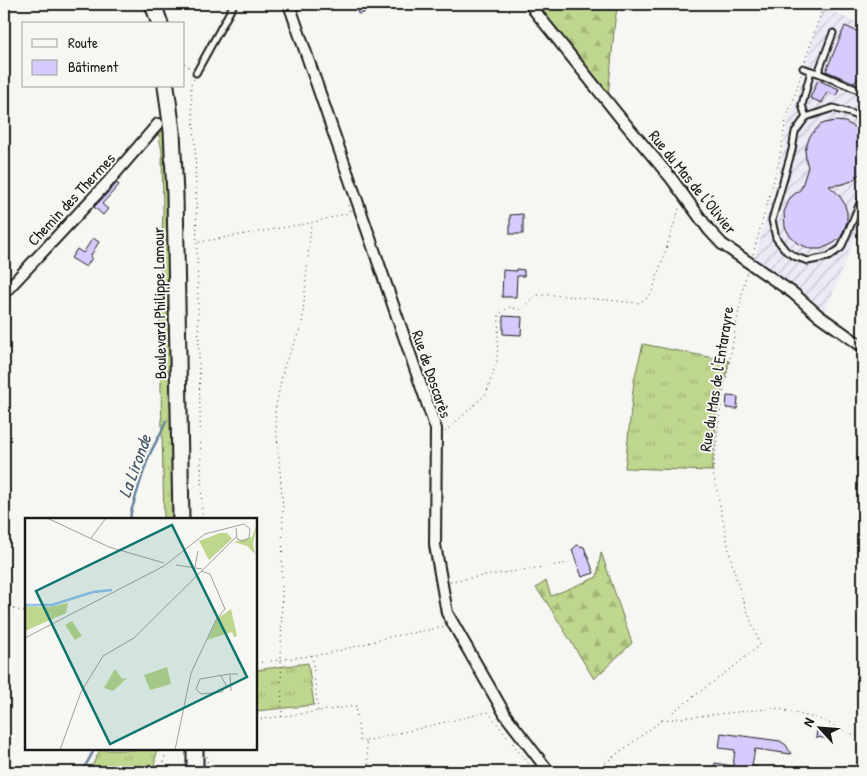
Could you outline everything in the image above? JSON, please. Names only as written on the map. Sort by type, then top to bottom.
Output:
[{"type":"main road","points":[[143,4],[149,22]]},
{"type":"main road","points":[[153,4],[159,22]]},
{"type":"main road","name":"Boulevard Philippe Lamour","points":[[166,88],[174,159],[181,518]]},
{"type":"main road","name":"Boulevard Philippe Lamour","points":[[176,88],[181,129],[190,518]]},
{"type":"main road","points":[[186,751],[186,772]]},
{"type":"main road","points":[[195,751],[195,772]]},
{"type":"street","name":"Rue de Doscarès","points":[[289,4],[436,429],[435,545],[447,613],[506,716],[548,772]]},
{"type":"street","name":"Rue du Mas de l'Olivier","points":[[531,4],[722,244],[793,293],[818,315],[863,347]]},
{"type":"street","name":"Chemin des Thermes","points":[[4,292],[108,182],[158,124]]},
{"type":"lane","points":[[196,73],[234,4]]},
{"type":"lane","points":[[818,73],[833,33]]},
{"type":"lane","points":[[803,68],[863,92]]},
{"type":"lane","points":[[806,117],[802,105],[812,72]]},
{"type":"lane","points":[[863,121],[853,114],[833,108],[806,117],[795,132],[792,150],[772,220],[776,238],[786,251],[796,257],[808,260],[828,257],[842,248],[863,196]]},
{"type":"path","points":[[750,263],[775,175],[786,119],[824,4]]},
{"type":"path","points":[[185,64],[196,73],[190,91],[194,140],[197,242],[202,518]]},
{"type":"path","points":[[436,441],[486,394],[497,361],[499,314],[510,307],[520,310],[536,295],[638,303],[648,298],[652,292],[683,196]]},
{"type":"path","points":[[197,242],[311,223],[358,211]]},
{"type":"path","points":[[282,717],[283,508],[276,411],[284,366],[302,325],[311,223]]},
{"type":"path","name":"Rue du Mas de l'Entarayre","points":[[593,772],[760,645],[732,564],[713,472],[720,412],[743,288],[750,263]]},
{"type":"path","points":[[446,581],[569,563]]},
{"type":"path","points":[[4,605],[25,613]]},
{"type":"path","points":[[258,663],[331,653],[389,637],[443,628],[453,623]]},
{"type":"path","points":[[312,655],[318,712]]},
{"type":"path","points":[[258,720],[356,706],[360,741],[366,741],[488,712],[535,772]]},
{"type":"path","points":[[662,720],[775,708],[819,719],[863,741]]},
{"type":"path","points":[[366,741],[370,772]]},
{"type":"path","points":[[162,772],[166,751]]},
{"type":"path","points":[[207,751],[208,772]]},
{"type":"shaded area","points":[[824,7],[863,26],[863,217],[824,315],[754,260],[779,175],[788,119],[796,104],[813,36]]},
{"type":"green space","points":[[535,4],[618,4],[608,98]]},
{"type":"green space","points":[[166,121],[176,518],[164,518],[159,299],[163,213],[162,151],[158,131]]},
{"type":"green space","points":[[643,344],[729,361],[717,411],[712,471],[625,468],[634,380]]},
{"type":"green space","points":[[601,552],[632,643],[594,679],[536,588],[546,581],[551,596],[597,577]]},
{"type":"green space","points":[[308,663],[314,705],[258,711],[258,670]]},
{"type":"green space","points":[[100,751],[158,751],[155,759],[155,772],[89,772]]},
{"type":"building","points":[[363,5],[364,13],[358,14],[356,6]]},
{"type":"building","points":[[845,26],[863,34],[863,82],[857,79],[855,83],[826,71]]},
{"type":"building","points":[[818,80],[839,89],[836,96],[827,92],[822,103],[810,98]]},
{"type":"building","points":[[835,121],[849,124],[858,129],[863,136],[863,170],[852,181],[829,186],[839,195],[844,203],[847,212],[847,222],[841,237],[834,243],[821,249],[811,249],[797,243],[790,236],[785,227],[784,212],[790,198],[801,189],[808,167],[805,150],[810,136],[820,125]]},
{"type":"building","points":[[117,183],[119,185],[102,204],[108,209],[103,215],[94,207]]},
{"type":"building","points":[[523,214],[523,234],[510,234],[510,215]]},
{"type":"building","points":[[93,238],[99,242],[86,267],[71,258],[77,249],[83,253]]},
{"type":"building","points":[[516,269],[524,270],[524,276],[517,276],[516,297],[502,297],[503,270],[516,271]]},
{"type":"building","points":[[503,316],[522,317],[521,335],[503,334]]},
{"type":"building","points":[[727,396],[738,397],[737,409],[726,408]]},
{"type":"building","points":[[577,545],[584,547],[594,573],[582,577],[572,550]]},
{"type":"building","points":[[817,730],[832,732],[831,739],[816,737]]},
{"type":"building","points":[[721,733],[780,741],[786,745],[791,754],[755,749],[752,766],[766,769],[766,772],[714,770],[715,763],[733,766],[735,750],[719,748]]},
{"type":"waterway","name":"La Lironde","points":[[130,518],[146,463],[166,421]]},
{"type":"waterway","name":"La Lironde","points":[[82,772],[93,751]]}]
